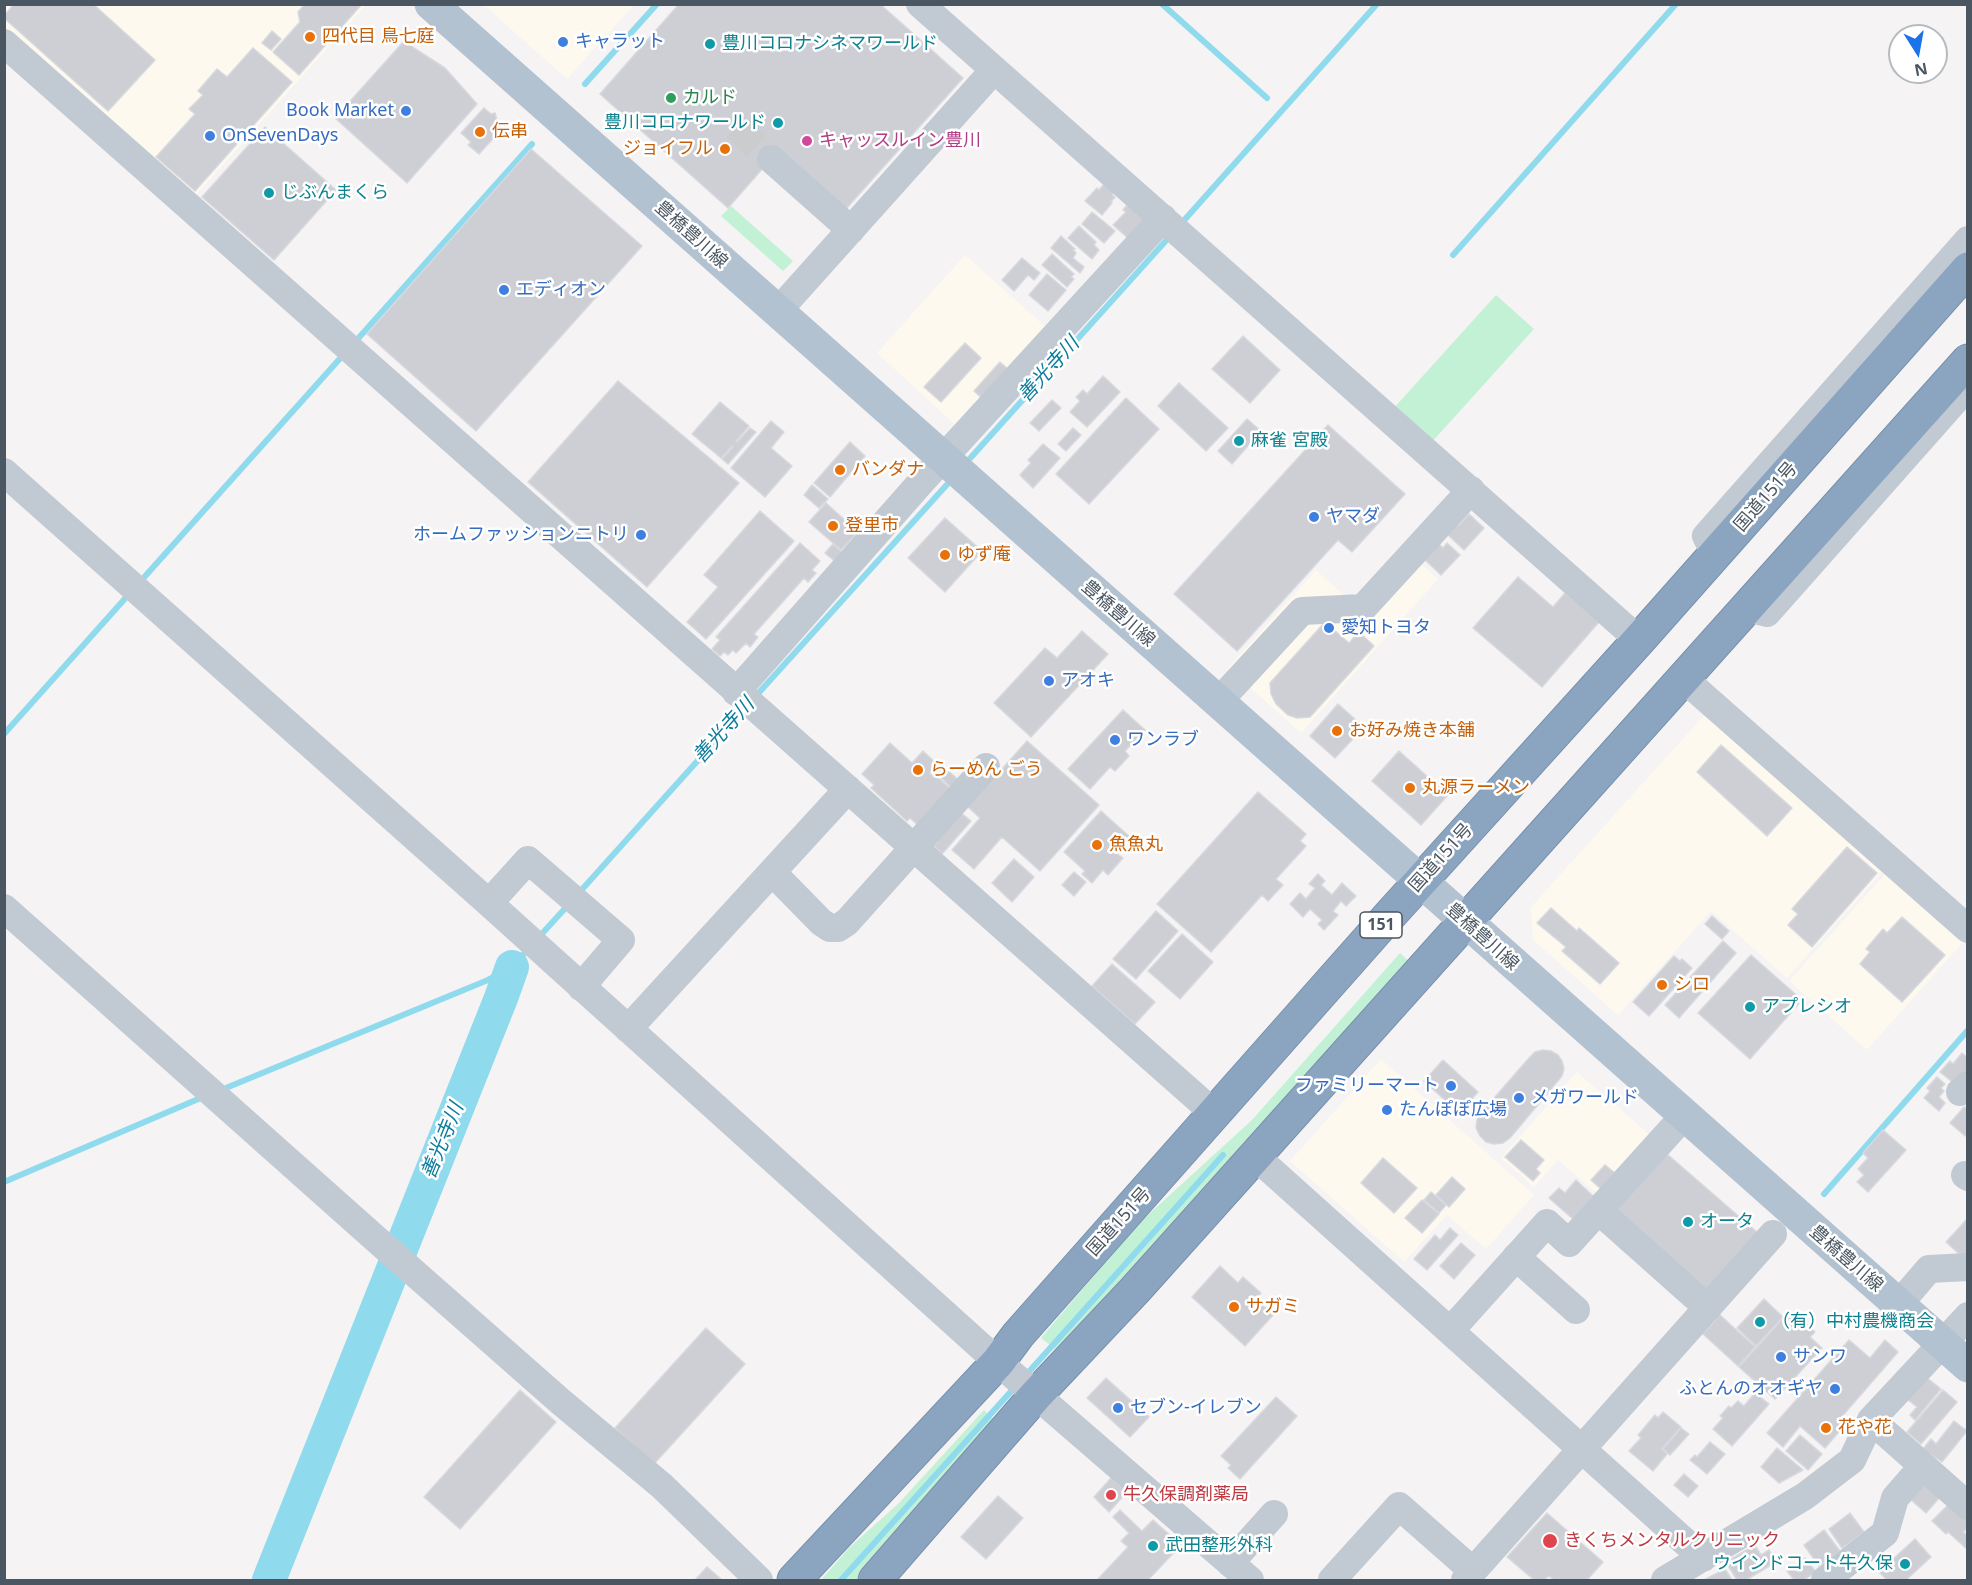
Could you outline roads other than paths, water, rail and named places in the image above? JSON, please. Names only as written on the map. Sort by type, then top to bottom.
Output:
[{"type":"highway","name":"国道151号","points":[[794,1581],[998,1362],[1018,1335],[1420,882],[1639,640],[1968,269]]},
{"type":"highway","points":[[875,1581],[1036,1395],[1256,1156],[1968,361]]},
{"type":"main road","name":"豊橋豊川線","points":[[431,4],[1968,1366]]},
{"type":"street","points":[[920,4],[1639,640]]},
{"type":"street","points":[[4,43],[1215,1114]]},
{"type":"street","points":[[777,312],[994,70]]},
{"type":"street","points":[[771,159],[851,230]]},
{"type":"street","points":[[747,701],[1172,226]]},
{"type":"street","points":[[1715,554],[1706,536],[1968,240]]},
{"type":"street","points":[[1748,608],[1767,613],[1968,387]]},
{"type":"street","points":[[4,472],[489,903],[998,1362],[1240,1572],[1274,1514]]},
{"type":"street","points":[[1218,702],[1302,611],[1363,608],[1471,490]]},
{"type":"street","points":[[1684,679],[1968,929]]},
{"type":"street","points":[[772,872],[821,922],[830,928],[838,928],[847,922],[986,767]]},
{"type":"street","points":[[628,1029],[848,789]]},
{"type":"street","points":[[489,903],[528,860],[621,940],[581,987]]},
{"type":"street","points":[[4,908],[561,1402],[662,1486],[759,1581]]},
{"type":"street","points":[[1450,1330],[1547,1223],[1569,1244],[1684,1116]]},
{"type":"street","points":[[1256,1156],[1703,1558]]},
{"type":"street","points":[[1599,1211],[1708,1308]]},
{"type":"street","points":[[1332,1581],[1399,1506],[1469,1576],[1773,1234]]},
{"type":"street","points":[[1516,1257],[1576,1310]]},
{"type":"street","points":[[1898,1305],[1929,1269],[1968,1267]]},
{"type":"street","points":[[1665,1581],[1805,1496],[1852,1460],[1871,1420],[1968,1316]]},
{"type":"street","points":[[1871,1420],[1968,1506]]},
{"type":"street","points":[[1825,1581],[1885,1533],[1895,1498],[1923,1466]]},
{"type":"waterway","points":[[585,84],[657,4]]},
{"type":"waterway","points":[[1162,4],[1267,98]]},
{"type":"waterway","name":"善光寺川","points":[[1179,226],[1377,4]]},
{"type":"waterway","points":[[1453,255],[1676,4]]},
{"type":"waterway","points":[[355,342],[532,144]]},
{"type":"waterway","name":"善光寺川","points":[[965,464],[1171,235]]},
{"type":"waterway","points":[[139,583],[344,354]]},
{"type":"waterway","name":"善光寺川","points":[[754,698],[952,479]]},
{"type":"waterway","points":[[4,734],[130,593]]},
{"type":"waterway","name":"善光寺川","points":[[577,895],[745,708]]},
{"type":"waterway","name":"善光寺川","points":[[539,937],[569,904]]},
{"type":"waterway","points":[[221,1090],[488,980],[512,967],[528,949]]},
{"type":"waterway","name":"善光寺川","points":[[269,1580],[512,967]]},
{"type":"waterway","points":[[1824,1194],[1968,1030]]},
{"type":"waterway","points":[[4,1182],[203,1097]]},
{"type":"waterway","points":[[1026,1375],[1223,1155]]},
{"type":"waterway","points":[[841,1580],[1015,1387]]},
{"type":"tunnel","points":[[736,127],[771,159]]},
{"type":"place","name":"四代目 鳥七庭","points":[[310,37]]},
{"type":"place","name":"キャラット","points":[[563,42]]},
{"type":"place","name":"豊川コロナシネマワールド","points":[[710,44]]},
{"type":"place","name":"カルド","points":[[671,98]]},
{"type":"place","name":"Book Market","points":[[406,111]]},
{"type":"place","name":"豊川コロナワールド","points":[[778,123]]},
{"type":"place","name":"伝串","points":[[480,132]]},
{"type":"place","name":"OnSevenDays","points":[[210,136]]},
{"type":"place","name":"キャッスルイン豊川","points":[[807,141]]},
{"type":"place","name":"ジョイフル","points":[[725,149]]},
{"type":"place","name":"じぶんまくら","points":[[269,193]]},
{"type":"place","name":"エディオン","points":[[504,290]]},
{"type":"place","name":"麻雀 宮殿","points":[[1239,441]]},
{"type":"place","name":"バンダナ","points":[[840,470]]},
{"type":"place","name":"ヤマダ","points":[[1314,517]]},
{"type":"place","name":"登里市","points":[[833,526]]},
{"type":"place","name":"ホームファッションニトリ","points":[[641,535]]},
{"type":"place","name":"ゆず庵","points":[[945,555]]},
{"type":"place","name":"愛知トヨタ","points":[[1329,628]]},
{"type":"place","name":"アオキ","points":[[1049,681]]},
{"type":"place","name":"お好み焼き本舗","points":[[1337,731]]},
{"type":"place","name":"ワンラブ","points":[[1115,740]]},
{"type":"place","name":"らーめん ごう","points":[[918,770]]},
{"type":"place","name":"丸源ラーメン","points":[[1410,788]]},
{"type":"place","name":"魚魚丸","points":[[1097,845]]},
{"type":"place","name":"シロ","points":[[1662,985]]},
{"type":"place","name":"アプレシオ","points":[[1750,1007]]},
{"type":"place","name":"ファミリーマート","points":[[1451,1086]]},
{"type":"place","name":"メガワールド","points":[[1519,1098]]},
{"type":"place","name":"たんぽぽ広場","points":[[1387,1110]]},
{"type":"place","name":"オータ","points":[[1688,1222]]},
{"type":"place","name":"サガミ","points":[[1234,1307]]},
{"type":"place","name":"（有）中村農機商会","points":[[1760,1322]]},
{"type":"place","name":"サンワ","points":[[1781,1357]]},
{"type":"place","name":"ふとんのオオギヤ","points":[[1835,1389]]},
{"type":"place","name":"セブン-イレブン","points":[[1118,1408]]},
{"type":"place","name":"花や花","points":[[1826,1428]]},
{"type":"place","name":"牛久保調剤薬局","points":[[1111,1495]]},
{"type":"place","name":"きくちメンタルクリニック","points":[[1550,1541]]},
{"type":"place","name":"武田整形外科","points":[[1153,1546]]},
{"type":"place","name":"ウインドコート牛久保","points":[[1905,1564]]}]
